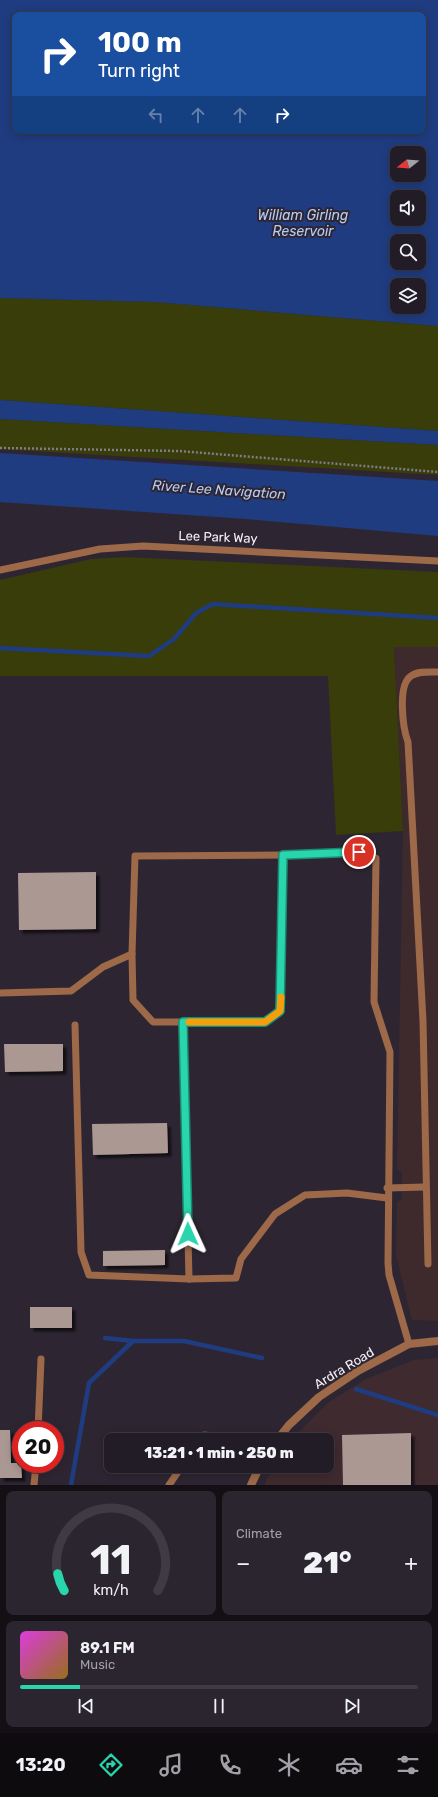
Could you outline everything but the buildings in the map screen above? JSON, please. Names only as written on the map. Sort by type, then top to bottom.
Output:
[{"type":"street","name":"Ardra Road","points":[[283,1433],[289,1425],[319,1397],[358,1371],[409,1344],[438,1341]]},
{"type":"street","points":[[251,1485],[257,1473]]},
{"type":"lane","name":"Lee Park Way","points":[[0,570],[100,549],[128,547],[226,549],[438,561]]},
{"type":"lane","points":[[428,1264],[425,1188],[423,1021],[408,742],[405,734],[402,691],[406,680],[411,676],[420,673],[438,672]]},
{"type":"lane","points":[[283,855],[280,1011],[265,1022],[153,1022],[133,1000],[132,954],[135,856],[283,855],[359,852],[376,858],[374,1002],[390,1052],[387,1250],[389,1275],[409,1344]]},
{"type":"lane","points":[[0,993],[71,991],[103,967],[132,954]]},
{"type":"lane","points":[[183,1022],[189,1279]]},
{"type":"lane","points":[[75,1025],[81,1252],[89,1275],[189,1279],[236,1278],[241,1259],[275,1214],[306,1195],[347,1193],[387,1198]]},
{"type":"lane","points":[[387,1188],[425,1188]]},
{"type":"lane","points":[[38,1421],[41,1359]]},
{"type":"lane","points":[[34,1485],[35,1473]]},
{"type":"lane","points":[[169,1485],[177,1473]]},
{"type":"path","points":[[0,448],[179,451],[438,472]]},
{"type":"shaded area","points":[[394,647],[438,647],[438,1321],[412,1320],[396,1255],[397,1202],[402,1199],[402,1172],[397,1169],[403,831]]},
{"type":"shaded area","points":[[438,1358],[438,1485],[264,1485],[270,1473],[334,1473],[334,1433],[298,1433],[329,1402],[366,1379],[414,1360]]},
{"type":"green space","points":[[0,298],[155,302],[438,326],[438,431],[0,400]]},
{"type":"green space","points":[[0,419],[438,445],[438,475],[0,449]]},
{"type":"green space","points":[[124,557],[438,572],[438,647],[394,647],[403,831],[336,835],[328,676],[0,676],[0,580],[91,559]]},
{"type":"water","name":"William Girling Reservoir","points":[[0,0],[438,0],[438,326],[155,302],[0,298]]},
{"type":"water","points":[[0,400],[438,431],[438,445],[0,419]]},
{"type":"water","name":"River Lee Navigation","points":[[0,453],[438,481],[438,536],[246,519],[0,502]]},
{"type":"waterway","points":[[0,648],[149,656],[174,639],[196,613],[213,604],[438,618]]},
{"type":"waterway","points":[[105,1338],[133,1341]]},
{"type":"waterway","points":[[71,1485],[89,1383],[133,1341],[184,1341],[262,1358]]},
{"type":"waterway","points":[[356,1389],[438,1415]]},
{"type":"slow traffic","points":[[189,1022],[265,1022],[280,1011],[281,997]]},
{"type":"route","points":[[188,1234],[183,1022],[265,1022],[280,1011],[284,879],[283,855],[359,852]]}]
